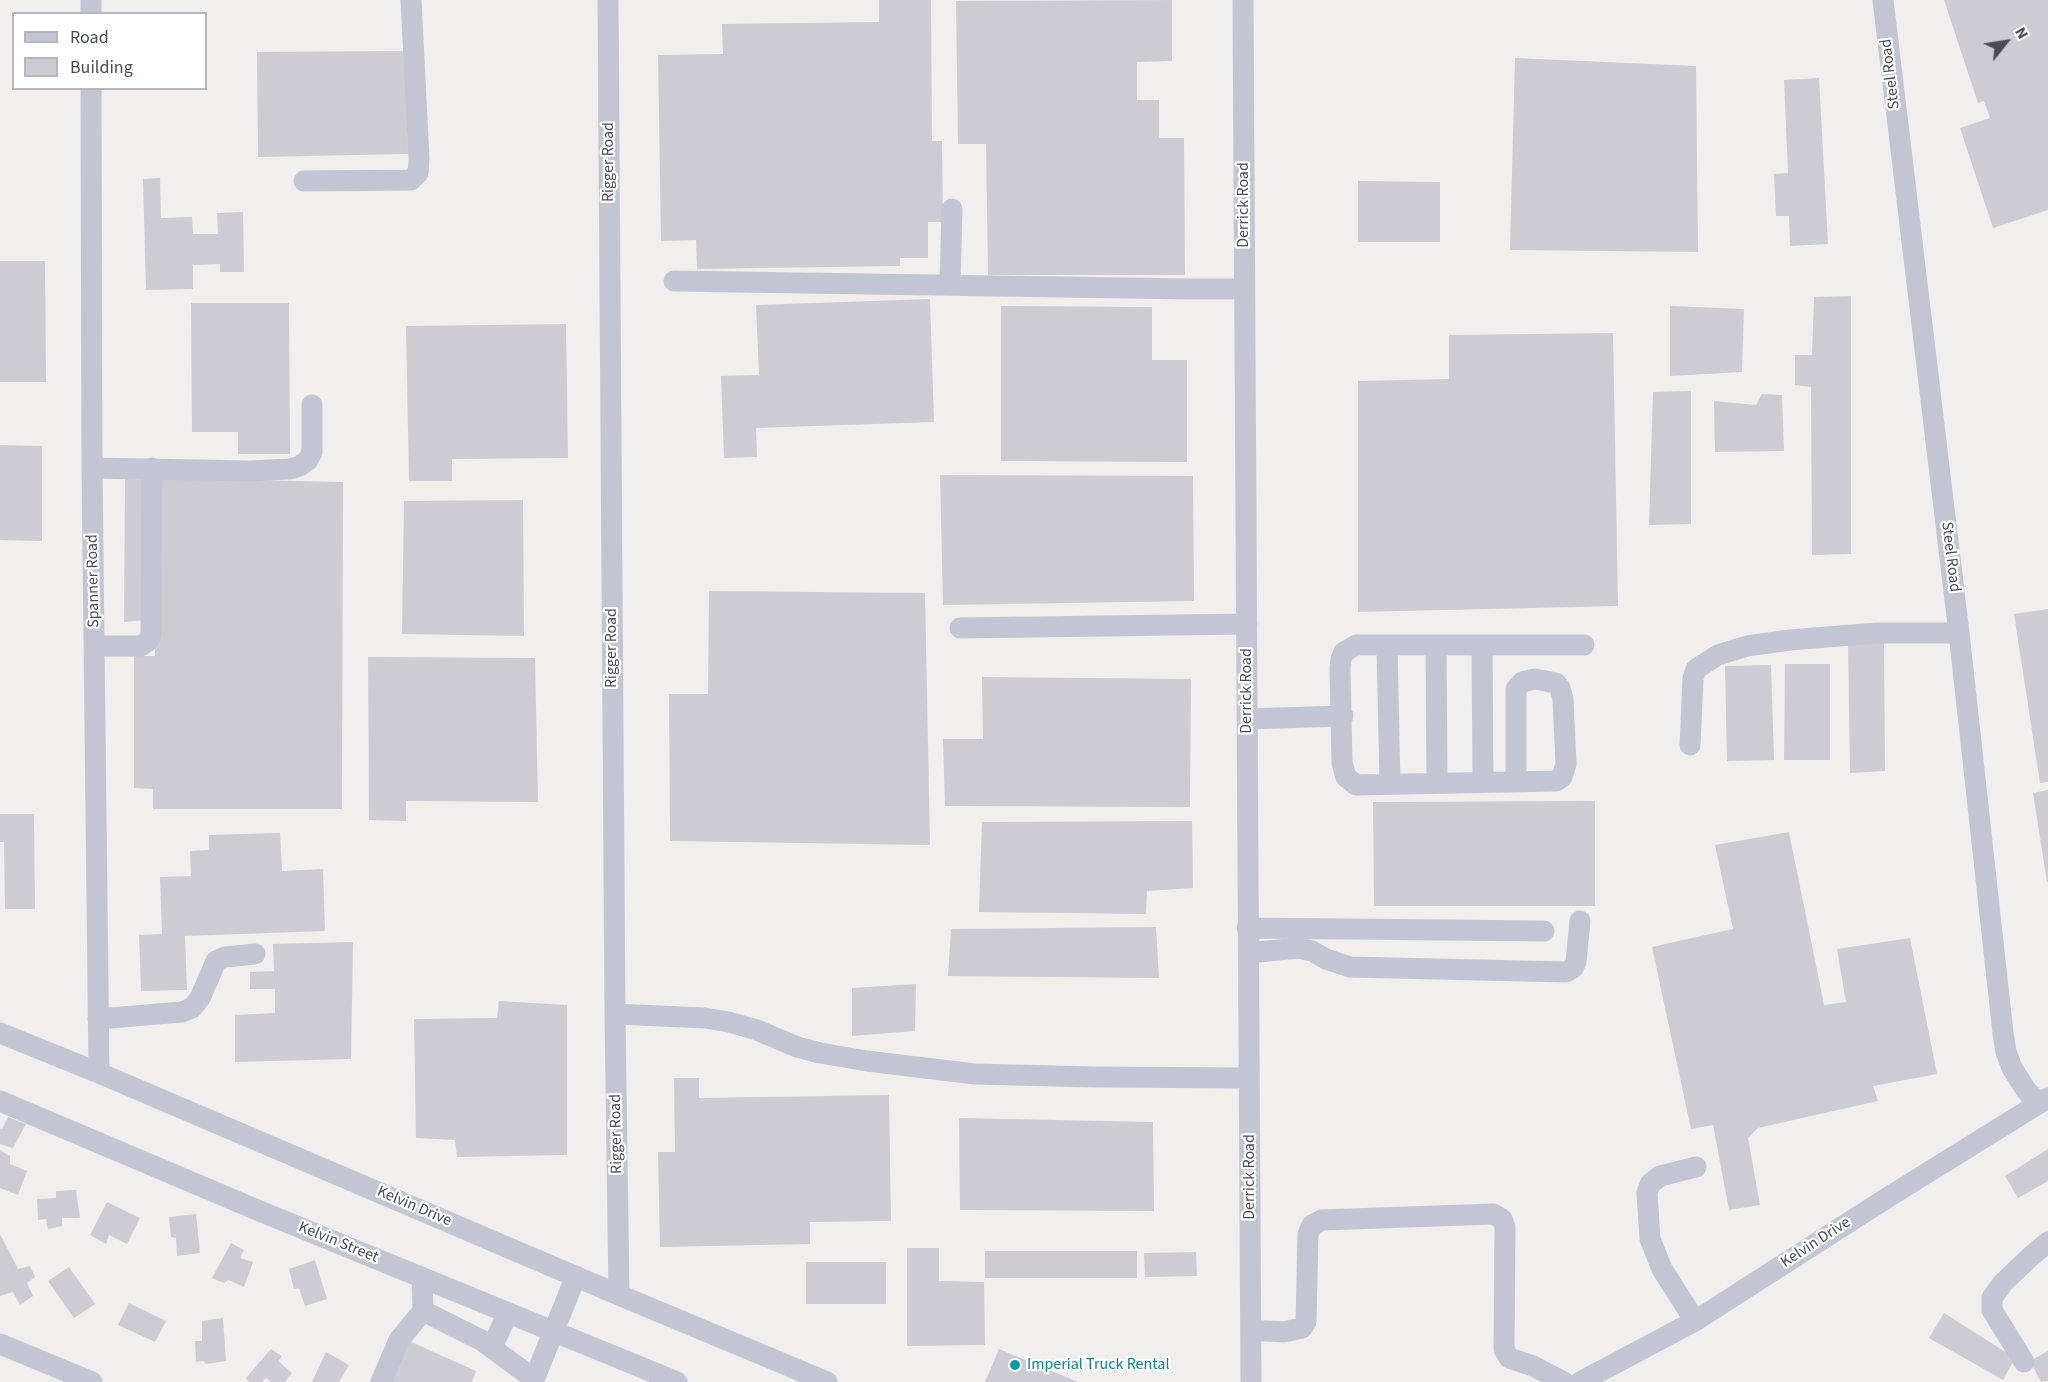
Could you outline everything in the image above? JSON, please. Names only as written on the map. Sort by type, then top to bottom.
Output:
[{"type":"street","points":[[304,181],[411,180],[418,173],[411,0]]},
{"type":"street","name":"Rigger Road","points":[[608,0],[619,1295]]},
{"type":"street","name":"Derrick Road","points":[[1243,0],[1251,1382]]},
{"type":"street","name":"Steel Road","points":[[1883,0],[1959,633],[2003,1033],[2006,1052],[2012,1068],[2026,1090],[2044,1101]]},
{"type":"street","name":"Spanner Road","points":[[91,90],[92,468],[99,1073]]},
{"type":"street","points":[[950,285],[952,209]]},
{"type":"street","points":[[674,281],[1244,289]]},
{"type":"street","points":[[92,468],[250,471],[290,469],[308,460],[312,452],[312,405]]},
{"type":"street","points":[[95,646],[141,646],[148,641],[151,634],[152,468]]},
{"type":"street","points":[[960,628],[1246,624]]},
{"type":"street","points":[[1690,745],[1693,678],[1696,669],[1718,655],[1747,646],[1801,639],[1877,633],[1959,633]]},
{"type":"street","points":[[1516,782],[1516,689],[1522,682],[1540,679],[1550,681],[1560,688],[1563,699],[1566,764],[1565,772],[1556,781],[1516,782],[1437,782],[1356,785],[1346,777],[1342,763],[1340,668],[1344,652],[1356,645],[1584,645]]},
{"type":"street","points":[[1387,645],[1390,784]]},
{"type":"street","points":[[1436,645],[1437,782]]},
{"type":"street","points":[[1482,645],[1483,782]]},
{"type":"street","points":[[1247,719],[1342,716]]},
{"type":"street","points":[[1249,953],[1298,948],[1312,951],[1326,959],[1350,967],[1566,972],[1573,968],[1576,962],[1580,921]]},
{"type":"street","points":[[1247,928],[1544,931]]},
{"type":"street","points":[[98,1019],[182,1012],[192,1008],[200,998],[216,961],[225,957],[255,954]]},
{"type":"street","points":[[615,1014],[721,1020],[757,1030],[797,1047],[820,1053],[975,1074],[1249,1078]]},
{"type":"street","name":"Kelvin Drive","points":[[0,1033],[827,1382]]},
{"type":"street","name":"Kelvin Street","points":[[0,1101],[676,1382]]},
{"type":"street","name":"Kelvin Drive","points":[[1580,1382],[1695,1321],[2044,1101]]},
{"type":"street","points":[[1695,1321],[1662,1269],[1650,1239],[1647,1193],[1650,1184],[1660,1176],[1696,1167]]},
{"type":"street","points":[[1251,1330],[1284,1332],[1302,1328],[1306,1322],[1308,1234],[1312,1225],[1322,1220],[1492,1214],[1502,1219],[1505,1227],[1504,1349],[1509,1358],[1533,1366],[1564,1382]]},
{"type":"street","points":[[2024,1362],[1992,1310],[1992,1298],[2011,1275],[2048,1242]]},
{"type":"street","points":[[423,1311],[492,1347],[533,1381],[576,1276]]},
{"type":"street","points":[[381,1382],[399,1340],[408,1326],[423,1311],[422,1277]]},
{"type":"street","points":[[492,1347],[508,1313]]},
{"type":"street","points":[[0,1344],[92,1382]]},
{"type":"building","points":[[879,0],[931,0],[932,141],[942,141],[943,222],[928,222],[928,258],[900,258],[900,266],[697,269],[696,240],[661,241],[658,55],[723,54],[722,24],[879,22]]},
{"type":"building","points":[[1172,0],[1172,61],[1137,62],[1137,100],[1159,100],[1159,138],[1184,138],[1185,275],[988,275],[986,144],[958,144],[956,1]]},
{"type":"building","points":[[1944,0],[2048,0],[2048,210],[1993,228],[1960,128],[1990,118],[1984,101],[1978,103]]},
{"type":"building","points":[[406,51],[408,154],[258,157],[257,52]]},
{"type":"building","points":[[1515,58],[1696,66],[1698,252],[1510,250]]},
{"type":"building","points":[[1819,78],[1828,244],[1790,246],[1789,216],[1776,216],[1774,174],[1788,173],[1784,80]]},
{"type":"building","points":[[160,178],[161,218],[192,217],[193,234],[218,234],[217,213],[243,212],[244,272],[220,272],[220,264],[193,265],[193,289],[146,290],[143,179]]},
{"type":"building","points":[[1358,181],[1440,182],[1440,242],[1358,242]]},
{"type":"building","points":[[0,261],[45,261],[46,382],[0,382]]},
{"type":"building","points":[[1851,296],[1851,554],[1812,555],[1811,387],[1795,385],[1795,355],[1812,355],[1814,297]]},
{"type":"building","points":[[930,299],[934,422],[756,428],[757,457],[724,458],[721,376],[759,375],[756,305]]},
{"type":"building","points":[[191,303],[289,303],[290,454],[238,454],[238,432],[192,432]]},
{"type":"building","points":[[1001,306],[1152,307],[1152,360],[1187,360],[1187,462],[1001,461]]},
{"type":"building","points":[[1670,306],[1744,309],[1742,372],[1670,376]]},
{"type":"building","points":[[566,324],[568,458],[452,459],[452,481],[409,481],[406,326]]},
{"type":"building","points":[[1613,333],[1618,606],[1358,612],[1358,381],[1449,379],[1449,335]]},
{"type":"building","points":[[1691,391],[1691,524],[1649,525],[1653,392]]},
{"type":"building","points":[[1762,394],[1782,395],[1784,451],[1715,452],[1714,401],[1756,405]]},
{"type":"building","points":[[0,445],[42,446],[42,541],[0,540]]},
{"type":"building","points":[[940,475],[1193,476],[1194,601],[943,605]]},
{"type":"building","points":[[158,478],[343,482],[342,809],[153,809],[153,789],[134,788],[134,656],[155,656]]},
{"type":"building","points":[[125,479],[146,479],[146,620],[124,622]]},
{"type":"building","points":[[523,500],[524,636],[402,634],[404,501]]},
{"type":"building","points":[[709,591],[925,593],[930,845],[670,841],[669,694],[708,694]]},
{"type":"building","points":[[2048,609],[2048,782],[2040,783],[2014,614]]},
{"type":"building","points":[[1848,642],[1884,643],[1885,771],[1850,773]]},
{"type":"building","points":[[368,657],[535,658],[538,802],[406,801],[406,821],[369,820]]},
{"type":"building","points":[[1785,664],[1830,664],[1830,760],[1784,760]]},
{"type":"building","points":[[1771,665],[1774,760],[1727,761],[1725,666]]},
{"type":"building","points":[[982,677],[1191,679],[1190,807],[945,806],[943,739],[983,739]]},
{"type":"building","points":[[2048,790],[2048,882],[2047,882],[2033,793]]},
{"type":"building","points":[[1595,801],[1595,906],[1374,906],[1373,802]]},
{"type":"building","points":[[0,814],[34,814],[35,909],[5,909],[4,842],[0,842]]},
{"type":"building","points":[[1192,821],[1193,888],[1147,891],[1146,914],[979,912],[982,822]]},
{"type":"building","points":[[1789,832],[1824,1005],[1846,1002],[1837,949],[1910,938],[1937,1074],[1873,1086],[1878,1101],[1758,1128],[1748,1138],[1760,1205],[1729,1210],[1713,1125],[1691,1129],[1652,947],[1733,929],[1715,845]]},
{"type":"building","points":[[280,833],[282,871],[323,869],[325,931],[185,936],[187,990],[141,991],[139,935],[162,934],[160,877],[191,876],[190,851],[209,850],[209,835]]},
{"type":"building","points":[[1156,927],[1159,978],[948,976],[951,929]]},
{"type":"building","points":[[353,942],[351,1059],[235,1062],[235,1015],[275,1013],[275,989],[250,989],[250,972],[274,971],[273,944]]},
{"type":"building","points":[[916,984],[915,1031],[852,1036],[852,988]]},
{"type":"building","points":[[499,1001],[567,1005],[567,1155],[457,1157],[455,1140],[416,1138],[414,1019],[497,1018]]},
{"type":"building","points":[[674,1078],[699,1078],[699,1098],[889,1095],[891,1221],[810,1222],[810,1244],[660,1247],[658,1152],[675,1152]]},
{"type":"building","points":[[8,1117],[26,1124],[13,1148],[0,1144],[0,1128],[2,1129]]},
{"type":"building","points":[[959,1118],[1153,1122],[1154,1211],[960,1210]]},
{"type":"building","points":[[2048,1149],[2048,1181],[2018,1198],[2005,1176]]},
{"type":"building","points":[[0,1150],[10,1156],[10,1164],[27,1171],[18,1195],[0,1188]]},
{"type":"building","points":[[76,1190],[80,1218],[62,1218],[62,1226],[48,1229],[46,1219],[38,1220],[37,1199],[56,1198],[56,1191]]},
{"type":"building","points":[[107,1202],[140,1218],[127,1244],[109,1235],[106,1244],[90,1235]]},
{"type":"building","points":[[196,1214],[200,1253],[177,1256],[176,1238],[171,1237],[169,1217]]},
{"type":"building","points":[[0,1234],[18,1269],[30,1266],[35,1277],[27,1283],[33,1296],[20,1305],[13,1292],[0,1296]]},
{"type":"building","points":[[231,1243],[244,1250],[240,1258],[253,1262],[244,1287],[228,1280],[224,1283],[212,1278]]},
{"type":"building","points":[[907,1248],[939,1248],[939,1281],[984,1282],[985,1345],[907,1346]]},
{"type":"building","points":[[985,1251],[1137,1251],[1137,1278],[985,1278]]},
{"type":"building","points":[[1196,1252],[1197,1276],[1145,1277],[1144,1253]]},
{"type":"building","points":[[315,1260],[327,1299],[305,1306],[299,1288],[294,1289],[289,1269]]},
{"type":"building","points":[[806,1262],[886,1262],[886,1304],[806,1304]]},
{"type":"building","points":[[69,1267],[95,1304],[74,1318],[48,1281]]},
{"type":"building","points":[[129,1303],[166,1321],[155,1342],[118,1325]]},
{"type":"building","points":[[1944,1313],[2015,1358],[2003,1380],[1929,1338]]},
{"type":"building","points":[[223,1318],[226,1361],[206,1364],[203,1361],[196,1362],[195,1341],[202,1341],[202,1321]]},
{"type":"building","points":[[409,1341],[476,1371],[472,1382],[391,1382]]},
{"type":"building","points":[[271,1349],[282,1356],[278,1361],[292,1373],[285,1382],[271,1382],[266,1378],[262,1382],[249,1382],[246,1378]]},
{"type":"building","name":"Imperial Truck Rental","points":[[999,1349],[1078,1382],[985,1382]]},
{"type":"building","points":[[2048,1351],[2048,1381],[2041,1382],[2030,1361]]},
{"type":"building","points":[[326,1352],[349,1365],[339,1382],[312,1382]]},
{"type":"place","name":"Imperial Truck Rental","points":[[1015,1365]]}]
